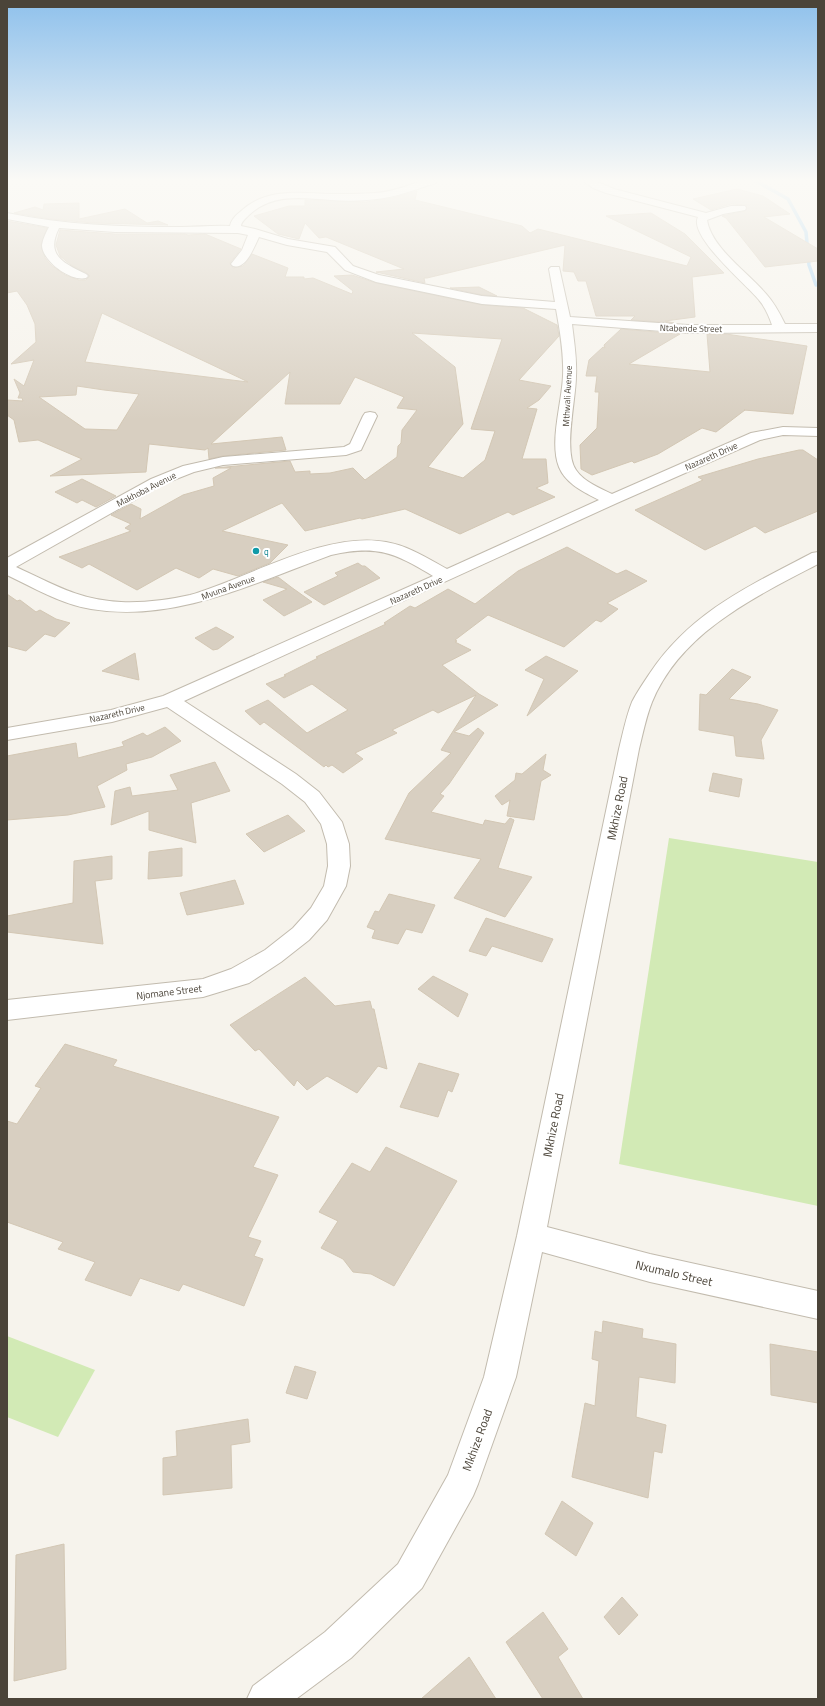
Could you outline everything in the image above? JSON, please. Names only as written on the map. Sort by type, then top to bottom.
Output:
[{"type":"street","points":[[54,261],[61,266],[82,276]]},
{"type":"street","points":[[237,264],[240,261]]},
{"type":"street","points":[[342,261],[349,268],[360,274],[482,300],[561,306]]},
{"type":"street","points":[[726,261],[760,294],[780,328]]},
{"type":"street","name":"Mthwali Avenue","points":[[555,269],[568,340],[570,376],[563,448],[565,461],[568,470],[573,477],[582,484],[611,500]]},
{"type":"street","name":"Ntabende Street","points":[[564,320],[681,329],[818,328]]},
{"type":"street","name":"Makhoba Avenue","points":[[7,565],[156,482],[175,473],[223,461],[346,451],[356,446],[370,416]]},
{"type":"street","name":"Nazareth Drive","points":[[7,734],[112,716],[170,700],[611,500],[756,436],[783,431],[818,432]]},
{"type":"street","name":"Mvuna Avenue","points":[[7,569],[66,597],[90,604],[122,607],[163,605],[194,599],[326,551],[348,547],[364,546],[394,549],[446,576]]},
{"type":"street","name":"Mkhize Road","points":[[266,1699],[338,1645],[410,1576],[462,1484],[500,1377],[531,1236],[628,749],[642,701],[658,674],[677,648],[702,624],[748,594],[818,557]]},
{"type":"street","name":"Njomane Street","points":[[7,1010],[203,988],[240,976],[273,956],[302,934],[319,914],[335,886],[339,866],[338,844],[331,822],[312,796],[289,779],[170,700]]},
{"type":"street","name":"Nxumalo Street","points":[[531,1236],[650,1268],[818,1305]]},
{"type":"green space","points":[[669,838],[818,862],[818,1206],[619,1164]]},
{"type":"green space","points":[[7,1336],[95,1370],[58,1437],[7,1417]]},
{"type":"building","points":[[7,261],[47,261],[65,275],[79,280],[86,280],[90,276],[87,273],[66,261],[232,261],[230,263],[233,268],[243,266],[247,261],[269,261],[288,268],[285,277],[304,277],[304,279],[313,278],[352,294],[353,291],[334,276],[352,275],[376,283],[482,305],[523,308],[557,325],[559,336],[519,380],[551,386],[539,400],[527,408],[537,409],[522,459],[546,459],[548,483],[536,488],[555,497],[513,515],[508,512],[460,534],[405,509],[305,531],[282,503],[222,531],[288,545],[270,563],[238,576],[213,569],[199,578],[176,568],[137,590],[89,564],[82,568],[59,557],[131,531],[125,528],[131,524],[111,515],[131,504],[141,509],[140,519],[183,495],[214,486],[213,478],[231,468],[215,468],[290,461],[295,472],[310,471],[310,474],[330,473],[353,468],[365,480],[397,457],[398,446],[401,443],[402,430],[417,410],[397,408],[404,397],[355,377],[340,404],[285,404],[290,372],[211,444],[282,437],[286,450],[223,456],[209,459],[208,448],[205,450],[149,444],[146,472],[50,476],[82,459],[38,440],[19,442],[14,420],[7,415],[7,400],[23,401],[22,398],[18,398],[20,393],[14,379],[24,386],[34,360],[11,364],[36,342],[35,324],[27,305],[17,291],[7,293]],"holes":[[[102,313],[248,382],[85,362]],[[412,333],[502,339],[471,429],[495,431],[485,460],[463,478],[428,467],[463,424],[455,367]],[[77,386],[104,390],[139,394],[117,430],[85,429],[39,397],[76,395]]]},
{"type":"building","points":[[384,261],[500,261],[424,278],[425,283],[376,272],[404,269]]},
{"type":"building","points":[[564,261],[665,261],[687,266],[689,261],[712,261],[724,273],[692,277],[695,317],[665,321],[674,323],[631,320],[635,316],[596,316],[586,281],[578,281],[574,272],[563,271]]},
{"type":"building","points":[[760,261],[818,261],[818,261],[765,267]]},
{"type":"building","points":[[479,287],[497,296],[482,295],[450,288]]},
{"type":"building","points":[[621,329],[680,334],[629,364],[710,372],[707,334],[726,334],[807,346],[793,414],[745,410],[716,432],[702,428],[658,454],[634,463],[632,461],[592,475],[581,469],[580,445],[597,428],[599,392],[595,392],[597,376],[586,376],[589,360],[603,347],[605,348],[604,345]]},
{"type":"building","points":[[803,450],[818,460],[818,511],[765,533],[755,526],[705,550],[635,510],[703,480],[698,477],[758,459]]},
{"type":"building","points":[[82,479],[116,496],[96,507],[82,500],[77,503],[55,492]]},
{"type":"building","points":[[567,547],[617,574],[626,570],[647,581],[607,603],[618,609],[601,622],[596,620],[564,647],[488,615],[455,640],[457,641],[455,642],[471,650],[442,665],[479,694],[498,705],[454,732],[469,736],[478,728],[484,733],[449,784],[440,794],[444,796],[431,812],[483,825],[485,820],[505,824],[510,818],[514,820],[498,868],[532,877],[505,917],[454,898],[481,859],[385,839],[409,793],[451,753],[441,750],[476,695],[438,713],[433,710],[392,730],[397,733],[355,753],[363,759],[343,773],[332,765],[328,767],[326,765],[324,767],[264,722],[260,725],[245,711],[268,700],[307,733],[348,710],[312,684],[284,698],[266,684],[286,676],[284,675],[318,658],[316,657],[386,624],[384,623],[410,606],[415,608],[448,589],[475,604],[518,571]]},
{"type":"building","points":[[358,563],[365,566],[380,578],[324,605],[304,592],[338,576],[335,573]]},
{"type":"building","points":[[278,577],[312,602],[284,616],[263,600],[287,589],[263,582]]},
{"type":"building","points":[[7,594],[17,601],[20,600],[36,612],[40,610],[56,619],[70,623],[55,637],[45,634],[26,651],[7,646]]},
{"type":"building","points":[[216,627],[234,637],[218,649],[213,650],[195,638]]},
{"type":"building","points":[[135,653],[139,680],[102,671]]},
{"type":"building","points":[[546,656],[578,671],[527,716],[544,679],[525,670]]},
{"type":"building","points":[[732,669],[751,677],[729,699],[758,704],[778,710],[761,740],[764,759],[736,756],[734,736],[699,730],[700,694],[706,695]]},
{"type":"building","points":[[165,727],[181,741],[152,757],[126,764],[127,770],[97,786],[105,807],[68,815],[7,820],[7,756],[76,743],[78,758],[124,746],[122,742],[143,733],[147,736]]},
{"type":"building","points":[[546,754],[543,770],[551,775],[541,781],[534,820],[507,816],[510,800],[502,805],[495,796],[515,780],[516,773],[522,774]]},
{"type":"building","points":[[215,762],[230,791],[191,803],[196,843],[149,830],[149,811],[111,825],[115,791],[130,787],[132,796],[178,790],[170,775]]},
{"type":"building","points":[[713,773],[742,779],[739,797],[709,791]]},
{"type":"building","points":[[288,815],[305,831],[264,852],[246,834]]},
{"type":"building","points":[[182,848],[182,876],[148,879],[149,852]]},
{"type":"building","points":[[112,856],[112,879],[95,881],[103,944],[7,932],[7,916],[73,903],[74,861]]},
{"type":"building","points":[[235,880],[244,904],[187,915],[180,893]]},
{"type":"building","points":[[389,894],[435,905],[422,933],[406,929],[398,944],[372,938],[375,930],[367,927],[375,911],[379,912]]},
{"type":"building","points":[[486,918],[553,939],[542,962],[492,946],[486,956],[469,951]]},
{"type":"building","points":[[433,976],[468,994],[458,1017],[418,989]]},
{"type":"building","points":[[305,977],[335,1006],[370,1001],[372,1009],[374,1009],[387,1069],[378,1066],[357,1093],[327,1076],[307,1090],[297,1080],[294,1086],[259,1049],[255,1051],[230,1025]]},
{"type":"building","points":[[65,1044],[117,1060],[113,1066],[279,1117],[253,1167],[278,1175],[248,1237],[261,1241],[254,1256],[263,1259],[244,1306],[183,1284],[179,1291],[140,1278],[131,1296],[85,1280],[95,1262],[58,1249],[63,1242],[7,1222],[7,1121],[17,1124],[41,1088],[35,1086]]},
{"type":"building","points":[[419,1063],[459,1074],[452,1092],[448,1090],[438,1117],[400,1107]]},
{"type":"building","points":[[386,1147],[457,1181],[394,1286],[371,1274],[353,1272],[343,1259],[321,1248],[338,1221],[319,1212],[352,1163],[370,1172]]},
{"type":"building","points":[[603,1321],[643,1329],[642,1338],[676,1344],[675,1383],[639,1377],[636,1417],[666,1425],[662,1453],[654,1451],[648,1498],[572,1477],[585,1403],[595,1406],[599,1361],[592,1359],[595,1331],[602,1333]]},
{"type":"building","points":[[770,1344],[818,1352],[818,1403],[771,1395]]},
{"type":"building","points":[[295,1366],[316,1372],[307,1399],[286,1393]]},
{"type":"building","points":[[248,1419],[250,1442],[231,1445],[232,1488],[163,1495],[163,1458],[177,1456],[176,1431]]},
{"type":"building","points":[[562,1501],[593,1523],[576,1556],[545,1534]]},
{"type":"building","points":[[64,1544],[66,1669],[14,1681],[16,1555]]},
{"type":"building","points":[[622,1597],[638,1615],[619,1635],[604,1617]]},
{"type":"building","points":[[543,1612],[568,1649],[558,1657],[583,1699],[543,1699],[506,1642]]},
{"type":"building","points":[[469,1657],[496,1699],[421,1699]]},
{"type":"waterway","points":[[809,261],[816,285]]},
{"type":"place","name":"q","points":[[256,551]]}]
